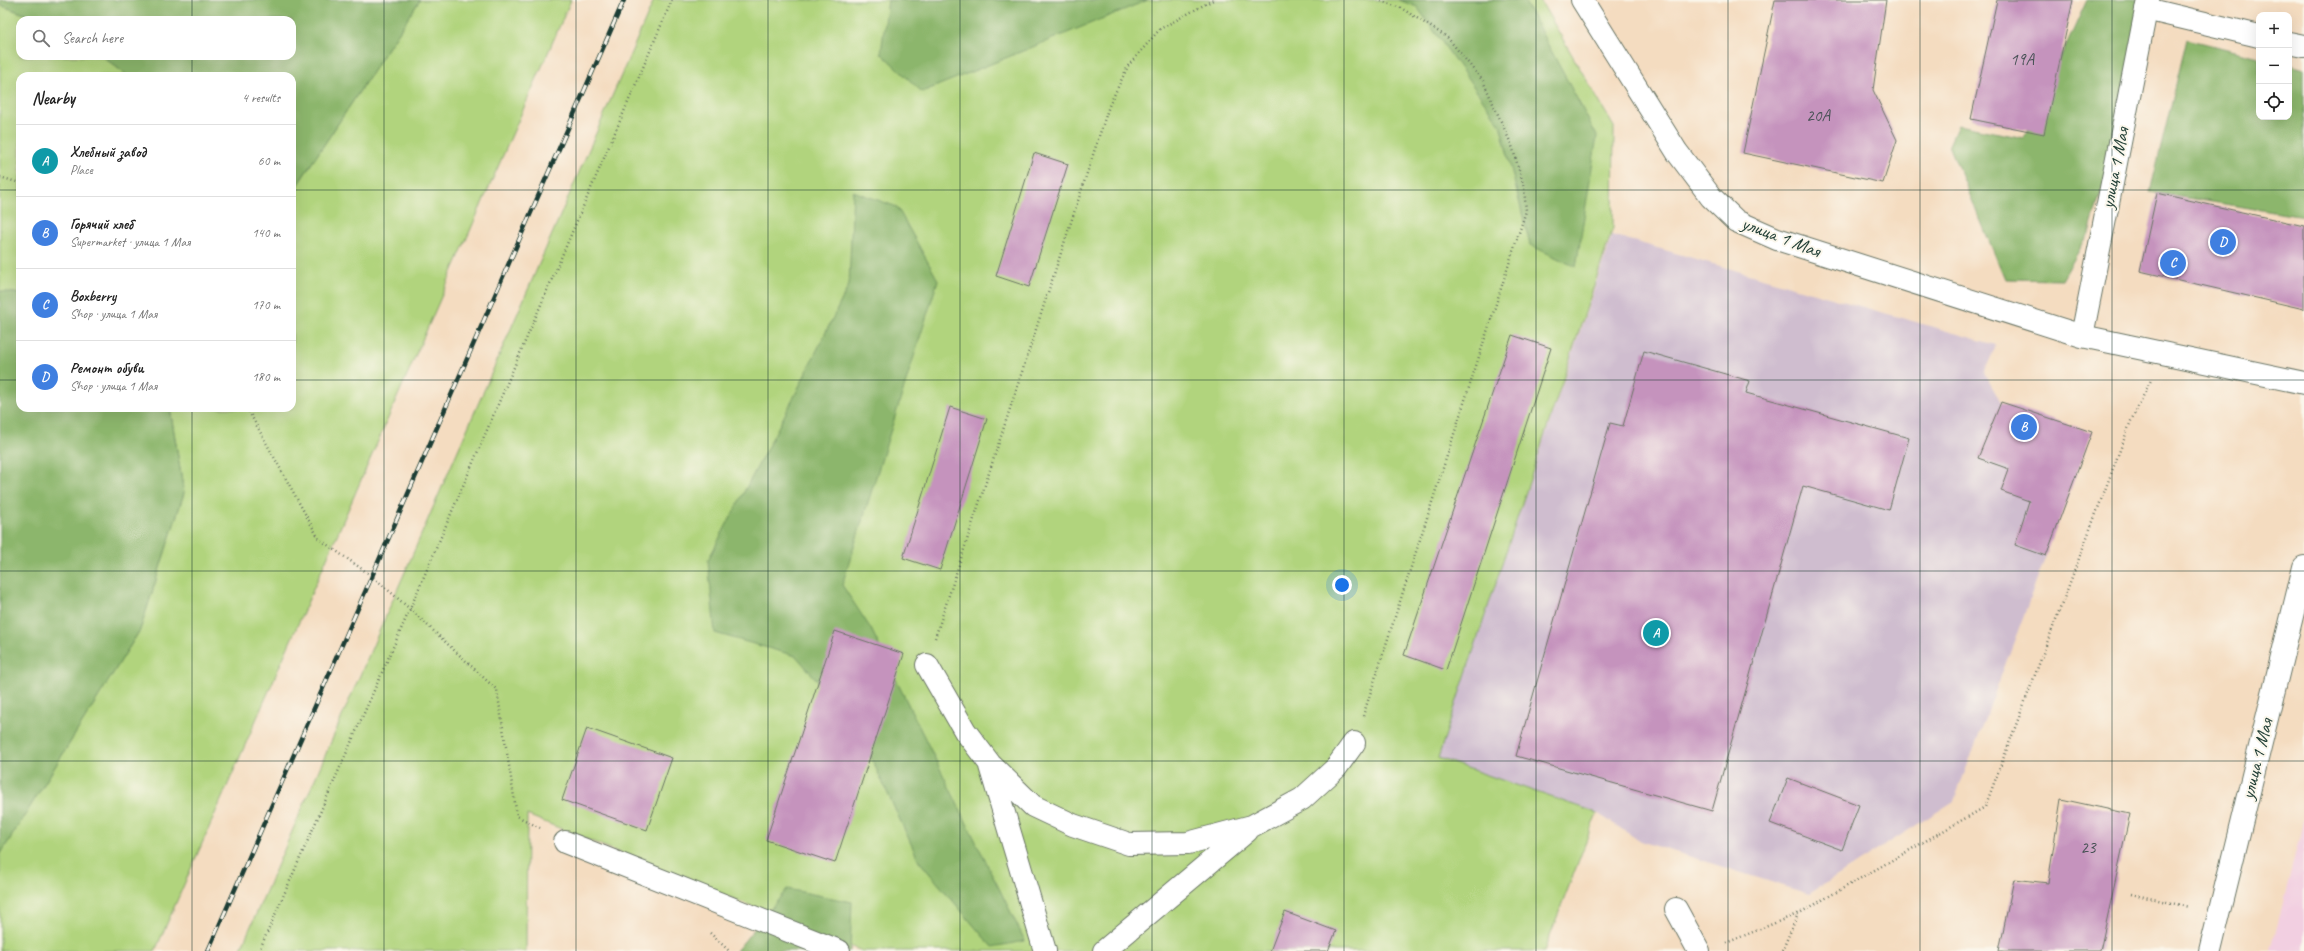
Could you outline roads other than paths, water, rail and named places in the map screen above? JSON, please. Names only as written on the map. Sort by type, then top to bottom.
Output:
[{"type":"street","name":"улица 1 Мая","points":[[1582,0],[1677,152],[1711,197],[1736,221],[1777,239],[2082,336],[2304,384]]},
{"type":"street","name":"улица 1 Мая","points":[[2082,336],[2147,4]]},
{"type":"street","points":[[2147,4],[2256,35]]},
{"type":"street","points":[[2292,44],[2304,46]]},
{"type":"street","name":"улица 1 Мая","points":[[2210,951],[2304,567]]},
{"type":"street","points":[[926,665],[965,730],[990,764],[1033,806],[1073,825],[1129,844],[1188,843],[1252,826]]},
{"type":"street","points":[[1104,951],[1252,826],[1302,799],[1336,768],[1354,743]]},
{"type":"street","points":[[990,764],[1045,951]]},
{"type":"street","points":[[565,842],[839,951]]},
{"type":"street","points":[[1676,908],[1709,948]]},
{"type":"railway","points":[[208,951],[624,0]]},
{"type":"place","name":"Ремонт обуви","points":[[2223,242]]},
{"type":"place","name":"Boxberry","points":[[2173,263]]},
{"type":"place","name":"Горячий хлеб","points":[[2024,427]]},
{"type":"place","name":"Хлебный завод","points":[[1656,633]]}]
